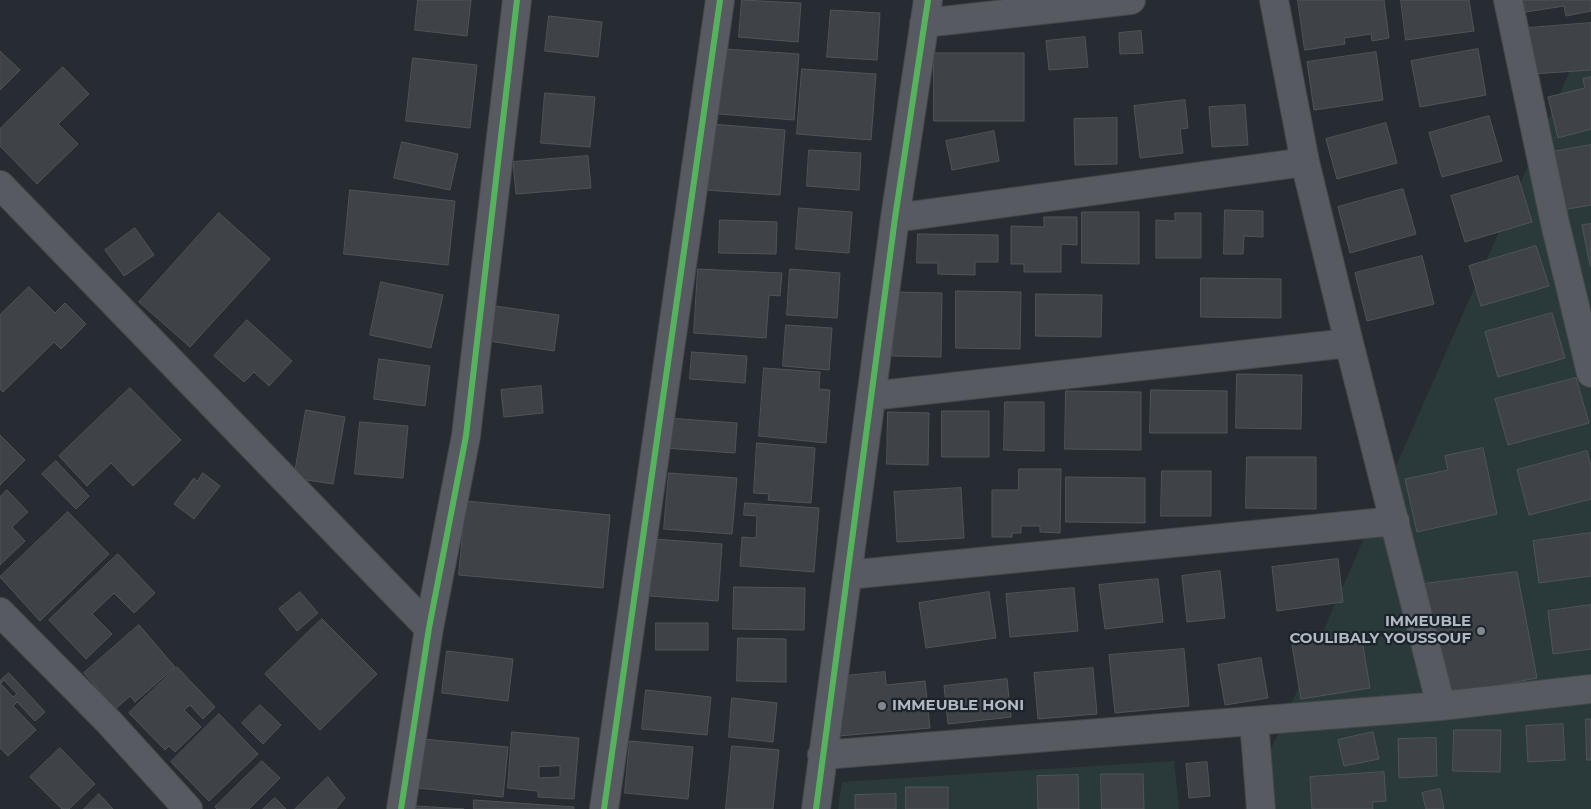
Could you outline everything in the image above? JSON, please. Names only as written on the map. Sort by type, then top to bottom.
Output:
[{"type":"street","points":[[402,809],[429,628],[466,436],[517,0]]},
{"type":"street","points":[[604,809],[720,0]]},
{"type":"street","points":[[816,809],[895,218],[926,12],[1131,0]]},
{"type":"street","points":[[1274,0],[1305,162],[1441,706]]},
{"type":"street","points":[[1508,0],[1555,223],[1591,373]]},
{"type":"street","points":[[895,218],[1305,162]]},
{"type":"street","points":[[0,185],[429,628]]},
{"type":"street","points":[[871,396],[1349,343]]},
{"type":"street","points":[[847,575],[1395,520]]},
{"type":"street","points":[[0,612],[109,722],[188,809]]},
{"type":"street","points":[[822,755],[1441,706],[1591,689]]},
{"type":"street","points":[[1254,721],[1261,809]]},
{"type":"shaded area","points":[[1591,23],[1591,809],[1245,809]]},
{"type":"shaded area","points":[[1174,761],[1179,809],[838,809],[842,782]]},
{"type":"building","points":[[418,0],[471,0],[467,36],[415,30]]},
{"type":"building","points":[[742,0],[801,3],[798,42],[739,37]]},
{"type":"building","points":[[1298,0],[1384,0],[1389,38],[1372,41],[1371,34],[1344,38],[1345,44],[1305,50]]},
{"type":"building","points":[[1401,0],[1469,0],[1474,31],[1406,40]]},
{"type":"building","points":[[1524,0],[1591,0],[1591,11],[1566,16],[1564,6],[1526,12]]},
{"type":"building","points":[[831,10],[880,13],[877,60],[827,57]]},
{"type":"building","points":[[549,16],[602,22],[598,57],[545,51]]},
{"type":"building","points":[[1591,23],[1591,70],[1532,74],[1528,28]]},
{"type":"building","points":[[1141,31],[1143,53],[1120,54],[1119,33]]},
{"type":"building","points":[[1085,37],[1088,67],[1049,70],[1046,41]]},
{"type":"building","points":[[724,49],[799,54],[794,120],[719,114]]},
{"type":"building","points":[[1478,49],[1486,95],[1420,107],[1411,61]]},
{"type":"building","points":[[0,51],[20,70],[0,90]]},
{"type":"building","points":[[1376,52],[1383,100],[1314,110],[1307,62]]},
{"type":"building","points":[[934,53],[1024,53],[1024,121],[934,121]]},
{"type":"building","points":[[413,58],[477,65],[470,128],[406,121]]},
{"type":"building","points":[[63,67],[89,94],[58,124],[78,144],[37,184],[0,146],[0,129]]},
{"type":"building","points":[[802,69],[876,74],[871,140],[797,134]]},
{"type":"building","points":[[1591,77],[1591,129],[1558,138],[1548,97],[1585,88],[1583,79]]},
{"type":"building","points":[[545,93],[595,97],[590,147],[541,143]]},
{"type":"building","points":[[1185,100],[1188,128],[1180,129],[1183,153],[1140,158],[1134,106]]},
{"type":"building","points":[[1245,105],[1248,145],[1212,147],[1209,107]]},
{"type":"building","points":[[1489,116],[1502,161],[1442,177],[1429,133]]},
{"type":"building","points":[[1117,118],[1117,164],[1075,165],[1074,119]]},
{"type":"building","points":[[1386,123],[1397,163],[1337,179],[1326,139]]},
{"type":"building","points":[[711,124],[785,130],[780,195],[705,190]]},
{"type":"building","points":[[994,131],[999,161],[952,170],[946,141]]},
{"type":"building","points":[[402,142],[458,154],[450,190],[394,178]]},
{"type":"building","points":[[1591,145],[1591,205],[1562,210],[1552,152]]},
{"type":"building","points":[[809,150],[861,153],[859,190],[807,186]]},
{"type":"building","points":[[588,156],[591,188],[516,194],[513,162]]},
{"type":"building","points":[[1518,176],[1532,222],[1465,242],[1451,196]]},
{"type":"building","points":[[1403,189],[1416,234],[1350,253],[1338,207]]},
{"type":"building","points":[[350,190],[455,201],[448,265],[344,254]]},
{"type":"building","points":[[799,208],[852,212],[849,253],[796,249]]},
{"type":"building","points":[[1225,210],[1263,211],[1263,237],[1244,236],[1243,254],[1224,254]]},
{"type":"building","points":[[1082,212],[1139,212],[1139,264],[1082,263]]},
{"type":"building","points":[[219,213],[270,259],[190,347],[139,302]]},
{"type":"building","points":[[1175,213],[1201,213],[1201,258],[1156,258],[1156,220],[1175,221]]},
{"type":"building","points":[[1044,217],[1077,217],[1077,245],[1061,244],[1061,272],[1024,272],[1024,264],[1011,264],[1011,226],[1044,227]]},
{"type":"building","points":[[720,220],[777,222],[776,254],[719,253]]},
{"type":"building","points":[[1591,224],[1591,266],[1590,266],[1582,225]]},
{"type":"building","points":[[135,228],[154,255],[124,276],[105,250]]},
{"type":"building","points":[[918,234],[998,235],[998,262],[975,262],[975,275],[938,274],[938,263],[917,263]]},
{"type":"building","points":[[1536,246],[1549,286],[1481,306],[1469,266]]},
{"type":"building","points":[[1422,256],[1434,304],[1367,321],[1355,273]]},
{"type":"building","points":[[698,269],[782,273],[780,296],[769,295],[766,338],[694,333]]},
{"type":"building","points":[[790,269],[840,273],[837,318],[787,315]]},
{"type":"building","points":[[1201,278],[1281,279],[1281,318],[1201,317]]},
{"type":"building","points":[[381,282],[443,295],[431,348],[370,335]]},
{"type":"building","points":[[29,287],[55,313],[65,303],[86,324],[61,349],[54,342],[3,392],[0,389],[0,315]]},
{"type":"building","points":[[956,291],[1021,292],[1020,349],[956,348]]},
{"type":"building","points":[[893,292],[942,293],[941,357],[893,356]]},
{"type":"building","points":[[1036,294],[1102,295],[1101,337],[1036,336]]},
{"type":"building","points":[[495,306],[559,315],[554,351],[489,341]]},
{"type":"building","points":[[1552,313],[1565,358],[1498,377],[1485,332]]},
{"type":"building","points":[[247,320],[292,361],[269,386],[254,372],[244,382],[214,356]]},
{"type":"building","points":[[786,325],[832,328],[829,370],[783,366]]},
{"type":"building","points":[[692,352],[747,356],[745,383],[690,379]]},
{"type":"building","points":[[379,359],[430,366],[425,406],[374,399]]},
{"type":"building","points":[[764,368],[820,372],[819,389],[830,390],[826,443],[759,436]]},
{"type":"building","points":[[1237,374],[1302,375],[1301,429],[1236,428]]},
{"type":"building","points":[[1576,378],[1589,423],[1508,445],[1495,399]]},
{"type":"building","points":[[541,386],[543,413],[504,417],[501,390]]},
{"type":"building","points":[[130,388],[181,440],[133,486],[111,463],[87,486],[59,456]]},
{"type":"building","points":[[1151,390],[1227,391],[1227,433],[1150,433]]},
{"type":"building","points":[[1066,391],[1141,392],[1141,450],[1065,449]]},
{"type":"building","points":[[1005,402],[1044,402],[1044,451],[1004,450]]},
{"type":"building","points":[[306,410],[345,417],[333,484],[294,478]]},
{"type":"building","points":[[942,411],[989,411],[989,457],[942,457]]},
{"type":"building","points":[[888,412],[929,413],[928,465],[887,464]]},
{"type":"building","points":[[667,418],[737,423],[735,453],[664,448]]},
{"type":"building","points":[[360,422],[408,426],[403,478],[355,474]]},
{"type":"building","points":[[0,435],[25,460],[0,485]]},
{"type":"building","points":[[757,443],[815,448],[811,503],[768,500],[769,494],[754,493]]},
{"type":"building","points":[[1483,448],[1497,514],[1417,532],[1405,479],[1448,470],[1445,456]]},
{"type":"building","points":[[1587,451],[1591,466],[1591,499],[1529,515],[1517,470]]},
{"type":"building","points":[[1247,457],[1316,457],[1316,509],[1246,508]]},
{"type":"building","points":[[56,461],[89,496],[76,509],[42,474]]},
{"type":"building","points":[[1019,469],[1061,469],[1060,533],[1040,532],[1040,526],[1021,526],[1021,533],[1012,533],[1012,537],[992,537],[992,490],[1018,490]]},
{"type":"building","points":[[1162,471],[1211,471],[1211,516],[1161,516]]},
{"type":"building","points":[[203,473],[220,486],[194,519],[174,504],[194,478],[197,481]]},
{"type":"building","points":[[669,473],[737,478],[732,534],[664,529]]},
{"type":"building","points":[[1066,477],[1145,478],[1145,523],[1066,522]]},
{"type":"building","points":[[961,488],[964,538],[897,542],[894,492]]},
{"type":"building","points":[[7,490],[28,512],[12,527],[25,541],[0,565],[0,497]]},
{"type":"building","points":[[466,501],[610,515],[603,588],[459,575]]},
{"type":"building","points":[[745,503],[819,508],[814,572],[740,566],[742,537],[756,538],[757,516],[744,515]]},
{"type":"building","points":[[68,512],[109,554],[40,621],[0,577]]},
{"type":"building","points":[[1591,533],[1591,576],[1539,583],[1533,541]]},
{"type":"building","points":[[654,539],[722,544],[718,601],[650,596]]},
{"type":"building","points":[[118,554],[155,593],[134,613],[114,593],[92,614],[112,634],[86,659],[49,620]]},
{"type":"building","points":[[1338,559],[1343,602],[1277,611],[1272,567]]},
{"type":"building","points":[[1220,571],[1225,618],[1187,622],[1182,576]]},
{"type":"building","name":"IMMEUBLE COULIBALY YOUSSOUF","points":[[1517,572],[1537,678],[1446,695],[1424,584]]},
{"type":"building","points":[[1158,579],[1163,622],[1105,629],[1099,585]]},
{"type":"building","points":[[734,587],[805,588],[804,630],[733,629]]},
{"type":"building","points":[[1074,588],[1078,631],[1010,637],[1006,594]]},
{"type":"building","points":[[300,592],[318,613],[297,631],[279,609]]},
{"type":"building","points":[[989,592],[996,638],[926,648],[919,603]]},
{"type":"building","points":[[1591,605],[1591,649],[1553,654],[1548,611]]},
{"type":"building","points":[[322,619],[377,674],[320,730],[265,674]]},
{"type":"building","points":[[656,623],[708,623],[708,650],[656,650]]},
{"type":"building","points":[[139,625],[175,667],[135,702],[130,696],[115,709],[84,673]]},
{"type":"building","points":[[1361,634],[1370,688],[1301,699],[1292,645]]},
{"type":"building","points":[[738,638],[786,639],[786,682],[737,681]]},
{"type":"building","points":[[1184,649],[1189,706],[1115,713],[1109,655]]},
{"type":"building","points":[[447,651],[513,659],[508,701],[442,693]]},
{"type":"building","points":[[1261,658],[1268,698],[1225,705],[1218,665]]},
{"type":"building","points":[[177,667],[215,707],[203,719],[190,705],[184,710],[201,727],[175,752],[169,746],[165,750],[129,713]]},
{"type":"building","points":[[1093,668],[1097,714],[1038,719],[1034,673]]},
{"type":"building","name":"IMMEUBLE HONI","points":[[885,672],[886,685],[925,681],[930,728],[839,736],[834,677]]},
{"type":"building","points":[[9,673],[45,712],[35,721],[17,702],[13,706],[36,730],[8,756],[0,748],[0,681]],"holes":[[[4,680],[17,694],[13,697],[1,684]]]},
{"type":"building","points":[[1007,679],[1011,717],[948,724],[944,686]]},
{"type":"building","points":[[646,690],[711,697],[707,735],[642,729]]},
{"type":"building","points":[[732,698],[777,703],[773,742],[729,737]]},
{"type":"building","points":[[260,705],[281,725],[263,744],[242,723]]},
{"type":"building","points":[[219,714],[258,754],[209,801],[171,762]]},
{"type":"building","points":[[1586,719],[1591,719],[1591,760],[1587,760]]},
{"type":"building","points":[[1563,724],[1565,760],[1528,762],[1526,726]]},
{"type":"building","points":[[1454,730],[1501,730],[1500,772],[1453,771]]},
{"type":"building","points":[[512,732],[579,738],[574,799],[538,797],[538,791],[508,788]],"holes":[[[560,766],[560,777],[539,778],[539,767]]]},
{"type":"building","points":[[1373,732],[1379,759],[1344,766],[1338,740]]},
{"type":"building","points":[[1436,738],[1437,776],[1399,778],[1398,739]]},
{"type":"building","points":[[423,739],[508,747],[503,797],[418,788]]},
{"type":"building","points":[[630,741],[693,747],[688,799],[625,793]]},
{"type":"building","points":[[732,746],[779,750],[773,809],[726,809]]},
{"type":"building","points":[[60,748],[95,784],[69,809],[62,809],[30,777]]},
{"type":"building","points":[[262,761],[280,778],[249,809],[217,809],[215,807]]},
{"type":"building","points":[[1207,762],[1210,796],[1189,798],[1186,764]]},
{"type":"building","points":[[1384,772],[1386,801],[1372,802],[1373,809],[1312,809],[1310,777]]},
{"type":"building","points":[[1101,774],[1143,774],[1144,809],[1102,809]]},
{"type":"building","points":[[1078,775],[1079,809],[1038,809],[1037,776]]},
{"type":"building","points":[[328,777],[345,798],[336,809],[295,809]]},
{"type":"building","points":[[906,787],[948,787],[948,809],[906,809]]},
{"type":"building","points":[[1440,789],[1444,809],[1426,809],[1422,793]]},
{"type":"building","points":[[99,794],[113,809],[84,809]]},
{"type":"building","points":[[896,794],[896,809],[855,809],[855,795]]},
{"type":"building","points":[[275,798],[286,809],[263,809]]},
{"type":"building","points":[[474,800],[574,807],[574,809],[474,809]]},
{"type":"building","points":[[417,806],[464,809],[416,809]]},
{"type":"cycle path","points":[[401,809],[429,628],[466,436],[517,0]]},
{"type":"cycle path","points":[[604,809],[720,0]]},
{"type":"cycle path","points":[[816,809],[895,218],[928,0]]},
{"type":"place","name":"IMMEUBLE COULIBALY YOUSSOUF","points":[[1481,631]]},
{"type":"place","name":"IMMEUBLE HONI","points":[[882,706]]}]
